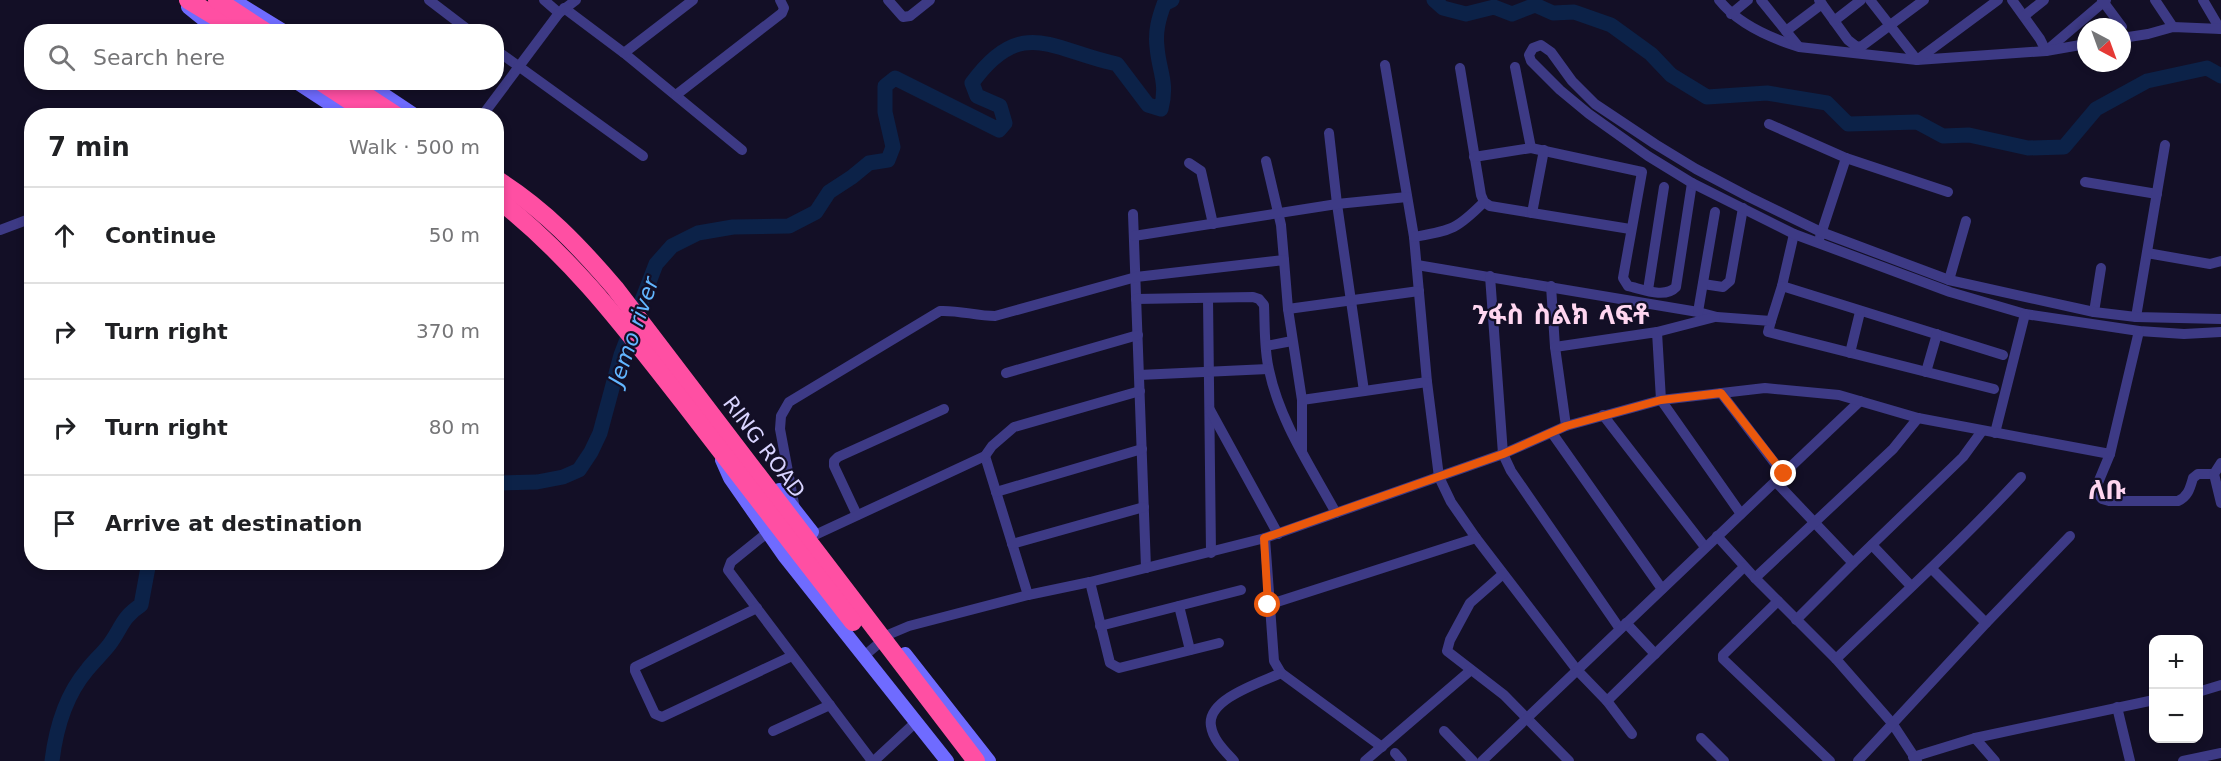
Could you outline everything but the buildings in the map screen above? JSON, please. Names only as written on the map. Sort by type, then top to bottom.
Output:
[{"type":"highway","points":[[186,0],[227,24]]},
{"type":"highway","points":[[217,0],[254,24]]},
{"type":"highway","points":[[333,90],[361,108]]},
{"type":"highway","points":[[357,90],[385,108]]},
{"type":"highway","name":"RING ROAD","points":[[504,184],[526,198],[583,252],[615,288],[647,329],[726,446],[877,644],[961,761]]},
{"type":"highway","name":"RING ROAD","points":[[504,204],[563,256],[726,446]]},
{"type":"highway","name":"RING ROAD","points":[[877,644],[976,761]]},
{"type":"street","points":[[186,0],[197,15],[209,24]]},
{"type":"street","points":[[233,0],[272,24]]},
{"type":"street","points":[[429,0],[460,24]]},
{"type":"street","points":[[544,0],[624,52],[742,150]]},
{"type":"street","points":[[504,85],[562,11],[576,0]]},
{"type":"street","points":[[624,52],[693,0]]},
{"type":"street","points":[[676,95],[782,13],[784,8],[780,0]]},
{"type":"street","points":[[888,0],[903,17],[910,16],[930,0]]},
{"type":"street","points":[[1719,0],[1731,14],[1765,34],[1799,47],[1859,51],[1917,60],[2046,51],[2077,46]]},
{"type":"street","points":[[1731,14],[1748,0]]},
{"type":"street","points":[[1761,0],[1799,47]]},
{"type":"street","points":[[1834,21],[1861,0]]},
{"type":"street","points":[[1870,0],[1917,60]]},
{"type":"street","points":[[1859,51],[1862,46],[1924,0]]},
{"type":"street","points":[[1917,60],[1998,0]]},
{"type":"street","points":[[2012,0],[2046,51]]},
{"type":"street","points":[[2024,16],[2044,0]]},
{"type":"street","points":[[2203,0],[2221,29]]},
{"type":"street","points":[[2046,51],[2104,1],[2115,18]]},
{"type":"street","points":[[1786,31],[1820,2],[1852,46],[1859,51]]},
{"type":"street","points":[[2161,2],[2174,27]]},
{"type":"street","points":[[2131,33],[2148,34],[2174,27],[2221,29]]},
{"type":"street","points":[[2221,319],[2136,317],[2094,312],[1949,280],[1821,232],[1696,169],[1595,104],[1541,45],[1533,48],[1529,55],[1531,61],[1588,114],[1648,156],[1692,183],[1794,234],[1950,292],[2025,314],[2139,331],[2184,334],[2221,332]]},
{"type":"street","points":[[504,56],[643,156]]},
{"type":"street","points":[[1385,65],[1414,237],[1427,382],[1439,477],[1451,502],[1503,574],[1577,670],[1607,701],[1632,734]]},
{"type":"street","points":[[1515,67],[1531,148]]},
{"type":"street","points":[[1460,68],[1474,157],[1484,202],[1490,206],[1630,229]]},
{"type":"street","points":[[308,90],[336,108]]},
{"type":"street","points":[[377,90],[404,108]]},
{"type":"street","points":[[488,108],[501,90]]},
{"type":"street","points":[[1768,124],[1846,158],[1948,192]]},
{"type":"street","points":[[1329,133],[1364,391]]},
{"type":"street","points":[[2136,317],[2165,145]]},
{"type":"street","points":[[1474,157],[1531,148],[1642,172],[1623,278],[1628,286],[1665,293],[1676,287],[1692,183]]},
{"type":"street","points":[[1532,213],[1544,150]]},
{"type":"street","points":[[1818,243],[1846,158]]},
{"type":"street","points":[[1266,161],[1283,238],[1288,309],[1302,400],[1302,451]]},
{"type":"street","points":[[1189,163],[1201,171],[1213,224]]},
{"type":"street","points":[[504,177],[526,198]]},
{"type":"street","points":[[2085,182],[2157,194]]},
{"type":"street","points":[[1648,290],[1664,187]]},
{"type":"street","points":[[1134,236],[1337,204],[1407,197]]},
{"type":"street","points":[[1414,237],[1454,229],[1484,202]]},
{"type":"street","points":[[1703,284],[1723,286],[1730,281],[1743,208]]},
{"type":"street","points":[[504,210],[519,216]]},
{"type":"street","points":[[1698,312],[1715,212]]},
{"type":"street","points":[[1133,214],[1146,568]]},
{"type":"street","points":[[0,230],[24,221]]},
{"type":"street","points":[[1949,280],[1966,221]]},
{"type":"street","points":[[1794,234],[1768,332],[1994,389]]},
{"type":"street","points":[[2147,253],[2210,264],[2221,261]]},
{"type":"street","points":[[795,509],[780,429],[781,416],[789,402],[940,311],[958,310],[977,316],[995,316],[1136,277],[1284,260]]},
{"type":"street","points":[[1417,265],[1551,286],[1717,317],[1771,321]]},
{"type":"street","points":[[2094,312],[2101,268]]},
{"type":"street","points":[[1490,276],[1503,454],[1511,471],[1623,626],[1655,654]]},
{"type":"street","points":[[1551,286],[1555,347],[1566,426]]},
{"type":"street","points":[[1782,286],[2002,355]]},
{"type":"street","points":[[1288,309],[1419,291]]},
{"type":"street","points":[[1136,299],[1253,297],[1259,299],[1264,305],[1268,369],[1287,424],[1336,513]]},
{"type":"street","points":[[1208,298],[1211,553]]},
{"type":"street","points":[[1850,352],[1860,312]]},
{"type":"street","points":[[1995,433],[2025,314]]},
{"type":"street","points":[[1555,347],[1657,332],[1717,317]]},
{"type":"street","points":[[2139,331],[2110,454],[2095,490],[2102,499],[2109,501],[2178,501],[2184,498],[2193,478],[2198,474],[2214,474]]},
{"type":"street","points":[[1657,332],[1661,400],[1741,514]]},
{"type":"street","points":[[1926,372],[1937,334]]},
{"type":"street","points":[[1006,373],[1138,335]]},
{"type":"street","points":[[1266,346],[1292,341]]},
{"type":"street","points":[[1139,375],[1268,369]]},
{"type":"street","points":[[1302,400],[1427,382]]},
{"type":"street","points":[[877,644],[909,626],[1028,595],[1211,553],[1278,534],[1503,454],[1566,426],[1661,400],[1765,388],[1839,395],[1918,418],[2110,454]]},
{"type":"street","points":[[814,536],[985,456],[992,446],[1014,427],[1140,391]]},
{"type":"street","points":[[1721,393],[1779,478],[1815,523],[1853,563]]},
{"type":"street","points":[[1482,761],[1860,400]]},
{"type":"street","points":[[857,515],[834,466],[834,461],[838,457],[944,409]]},
{"type":"street","points":[[1209,409],[1278,534]]},
{"type":"street","points":[[1603,415],[1705,548]]},
{"type":"street","points":[[1755,578],[1893,449],[1918,418]]},
{"type":"street","points":[[1796,620],[1963,457],[1982,431]]},
{"type":"street","points":[[1552,433],[1662,589]]},
{"type":"street","points":[[947,761],[916,722],[877,644],[814,536],[795,509],[747,455],[726,446],[724,468],[767,533],[812,592],[877,644],[989,761]]},
{"type":"street","points":[[996,492],[1142,449]]},
{"type":"street","points":[[985,456],[1028,595]]},
{"type":"street","points":[[2221,463],[2214,474],[2221,503]]},
{"type":"street","points":[[1836,659],[1911,586],[1932,569],[2021,477]]},
{"type":"street","points":[[1012,544],[1144,507]]},
{"type":"street","points":[[767,533],[728,566],[728,570],[873,761],[916,722]]},
{"type":"street","points":[[1717,536],[1744,567],[1836,659],[1892,723],[1915,759],[1975,738],[2149,701]]},
{"type":"street","points":[[1858,761],[2070,536]]},
{"type":"street","points":[[1264,538],[1274,661],[1281,673],[1382,747]]},
{"type":"street","points":[[1268,605],[1476,538]]},
{"type":"street","points":[[1872,545],[1911,586]]},
{"type":"street","points":[[1607,701],[1744,567]]},
{"type":"street","points":[[1932,569],[1986,623]]},
{"type":"street","points":[[1503,574],[1470,603],[1447,647],[1450,655],[1504,695],[1569,761]]},
{"type":"street","points":[[1089,582],[1110,663],[1115,667],[1119,668],[1219,643]]},
{"type":"street","points":[[1101,626],[1241,590]]},
{"type":"street","points":[[1778,601],[1723,654],[1723,659],[1830,761]]},
{"type":"street","points":[[1179,606],[1190,650]]},
{"type":"street","points":[[757,608],[635,667],[655,714],[662,717],[792,656]]},
{"type":"street","points":[[1365,761],[1471,670]]},
{"type":"street","points":[[1234,761],[1215,738],[1210,720],[1213,713],[1226,698],[1281,673]]},
{"type":"street","points":[[2203,691],[2221,686]]},
{"type":"street","points":[[773,731],[830,705]]},
{"type":"street","points":[[2117,707],[2130,761]]},
{"type":"street","points":[[1444,731],[1473,761]]},
{"type":"street","points":[[1701,738],[1724,761]]},
{"type":"street","points":[[1975,738],[1995,761]]},
{"type":"street","points":[[2184,761],[2221,753]]},
{"type":"waterway","name":"Jemo river","points":[[504,483],[537,482],[563,477],[579,470],[600,433],[621,355],[656,264],[672,246],[698,233],[733,227],[789,226],[816,212],[829,192],[869,163],[888,160],[893,147],[885,112],[885,86],[895,78],[999,130],[1005,123],[1000,106],[977,96],[972,83],[990,62],[1007,49],[1023,43],[1039,43],[1117,64],[1148,105],[1161,109],[1164,91],[1158,56],[1157,30],[1164,4],[1172,0]]},
{"type":"waterway","name":"Jemo river","points":[[1434,0],[1443,8],[1466,14],[1494,7],[1512,14],[1535,5],[1553,13],[1574,12],[1611,25],[1651,54],[1671,75],[1707,97],[1767,93],[1827,103],[1848,124],[1917,122],[1943,136],[1969,135],[2028,148],[2064,147],[2096,109],[2147,81],[2207,68],[2221,76]]},
{"type":"waterway","name":"Jemo river","points":[[52,761],[59,725],[67,702],[79,680],[109,645],[126,619],[141,605],[148,570]]},
{"type":"district","name":"ንፋስ ስልክ ላፍቶ","points":[[1561,315]]},
{"type":"district","name":"ለቡ","points":[[2107,490]]},
{"type":"route","points":[[1268,605],[1264,538],[1503,454],[1566,426],[1661,400],[1721,393],[1784,474]]}]
